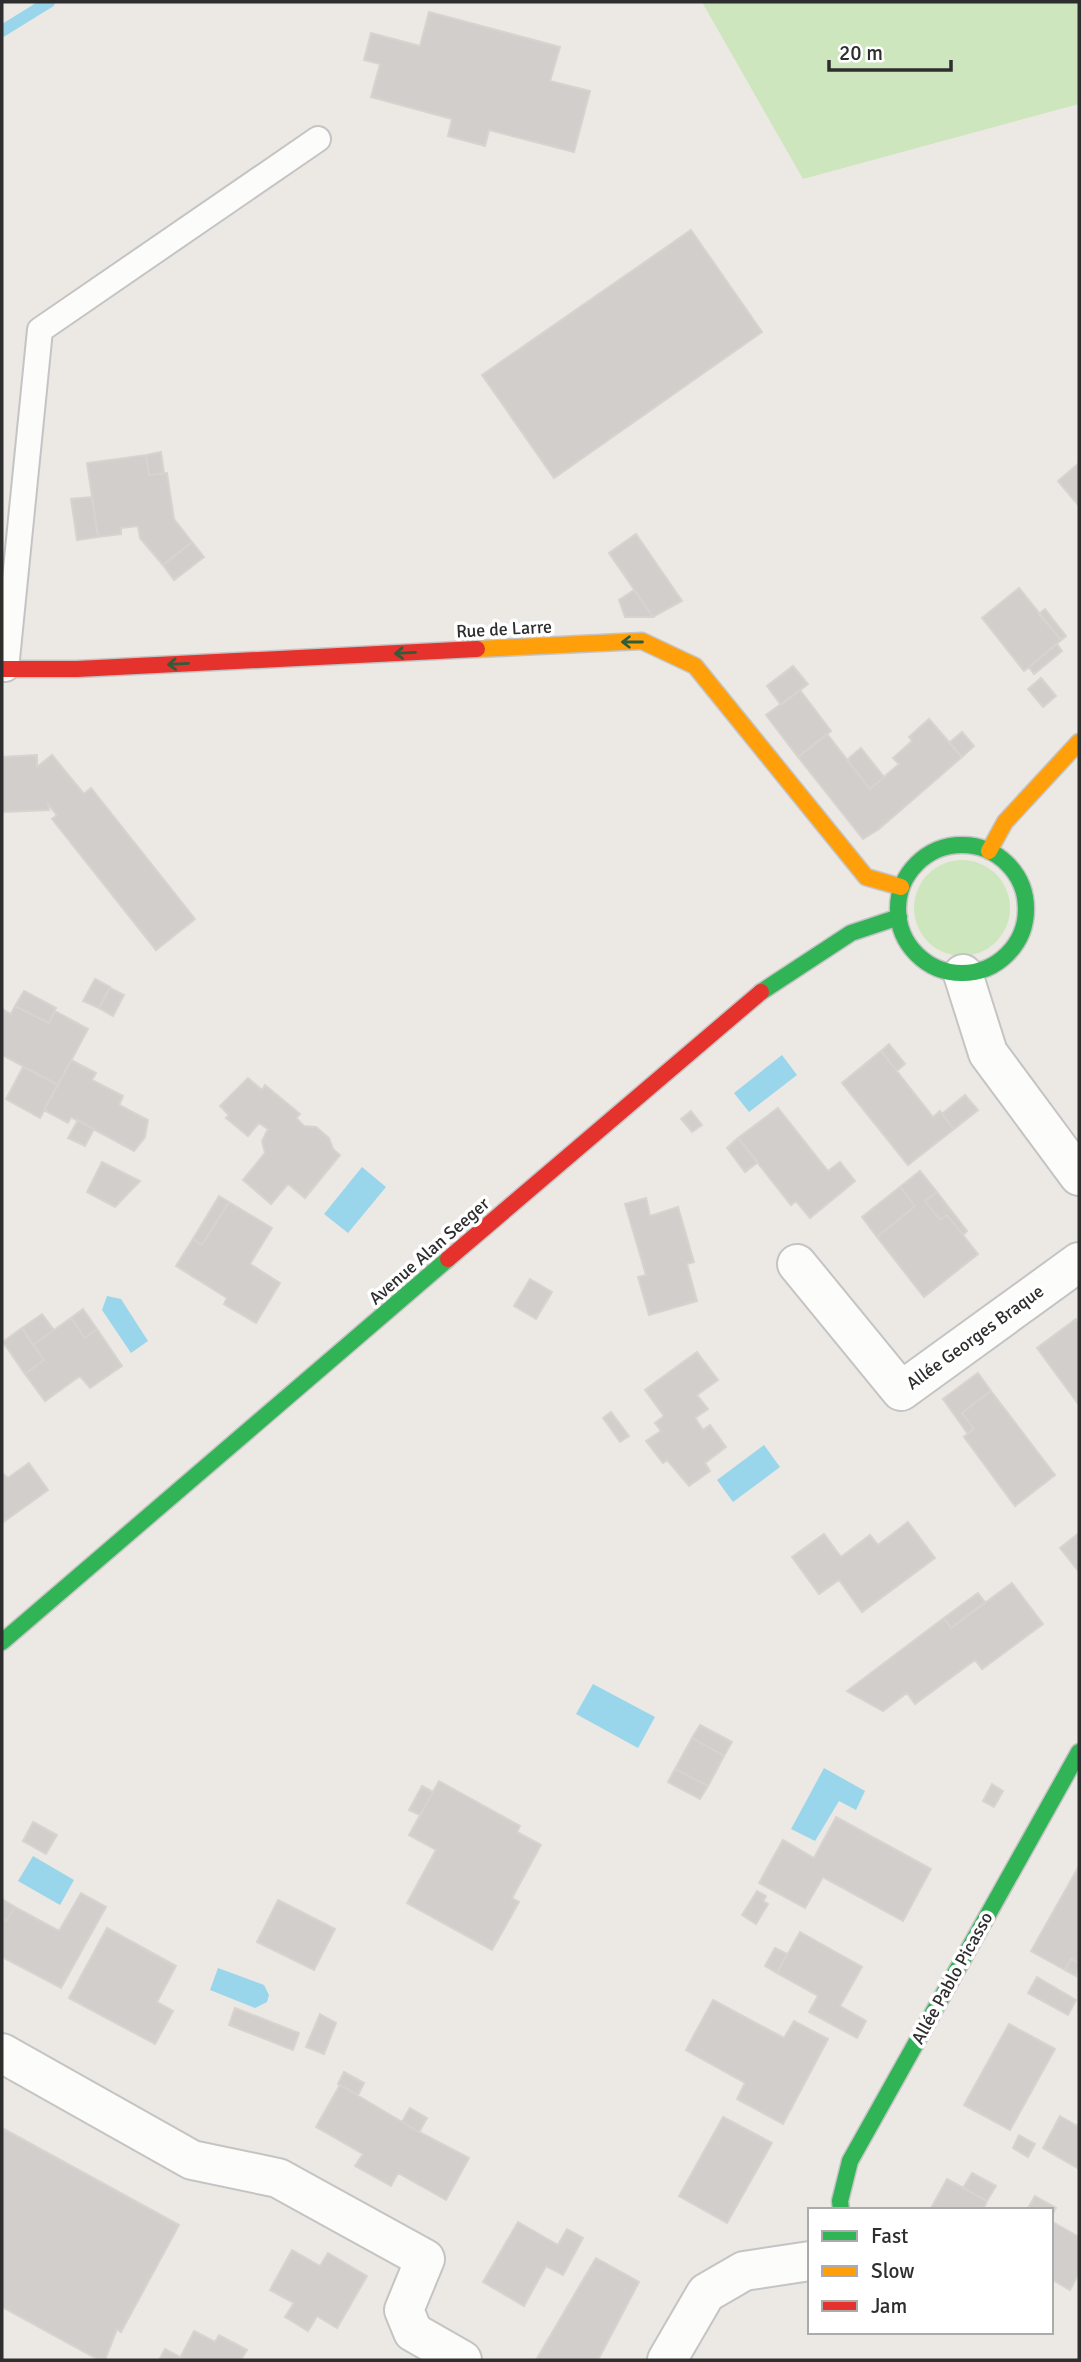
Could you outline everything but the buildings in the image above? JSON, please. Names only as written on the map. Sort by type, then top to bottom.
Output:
[{"type":"main road","name":"Rue de Larre","points":[[4,669],[77,669],[642,641],[695,666],[866,877],[901,887]]},
{"type":"main road","points":[[989,851],[1005,822],[1079,742]]},
{"type":"main road","points":[[969,845],[989,851],[1007,862],[1020,880],[1027,901],[1026,923],[1017,943],[1003,959],[984,970],[963,974],[936,967],[913,951],[898,917],[901,887],[913,867],[929,853],[949,846],[969,845]]},
{"type":"main road","name":"Avenue Alan Seeger","points":[[2,1642],[771,984],[851,933],[898,917]]},
{"type":"main road","name":"Allée Pablo Picasso","points":[[841,2208],[840,2201],[850,2161],[1079,1752]]},
{"type":"street","points":[[963,974],[988,1053],[1079,1176]]},
{"type":"street","name":"Allée Georges Braque","points":[[797,1264],[901,1391],[1079,1262]]},
{"type":"street","points":[[2,2053],[192,2160],[278,2178],[425,2259],[404,2310],[413,2332],[463,2360]]},
{"type":"street","points":[[667,2360],[706,2294],[744,2270],[808,2261]]},
{"type":"lane","points":[[4,669],[40,330],[318,139]]},
{"type":"green space","points":[[702,2],[1079,2],[1079,104],[803,179]]},
{"type":"green space","points":[[962,860],[981,863],[996,874],[1007,889],[1010,908],[1007,927],[996,942],[981,953],[962,956],[943,953],[928,942],[917,927],[914,908],[917,889],[928,874],[943,863]]},
{"type":"water","points":[[782,1055],[797,1075],[749,1112],[734,1093]]},
{"type":"water","points":[[362,1167],[386,1187],[348,1233],[324,1214]]},
{"type":"water","points":[[107,1296],[121,1299],[148,1341],[131,1353],[102,1310]]},
{"type":"water","points":[[764,1445],[780,1467],[733,1502],[717,1480]]},
{"type":"water","points":[[593,1684],[655,1717],[638,1748],[576,1714]]},
{"type":"water","points":[[824,1768],[865,1791],[856,1810],[839,1801],[815,1841],[791,1829]]},
{"type":"water","points":[[33,1856],[74,1880],[60,1905],[18,1881]]},
{"type":"water","points":[[218,1968],[264,1985],[269,1995],[267,2002],[255,2008],[210,1990]]},
{"type":"waterway","points":[[2,31],[49,2]]},
{"type":"traffic: fast","points":[[962,845],[987,850],[1007,864],[1021,884],[1026,909],[1021,934],[1007,954],[987,968],[962,973],[937,968],[917,954],[903,934],[898,909],[903,884],[917,864],[937,850],[962,845]]},
{"type":"traffic: fast","points":[[761,992],[851,933],[899,917]]},
{"type":"traffic: fast","points":[[2,1642],[448,1259]]},
{"type":"traffic: fast","points":[[841,2208],[840,2201],[850,2161],[1079,1752]]},
{"type":"traffic: slow","points":[[477,649],[642,641],[695,666],[866,877],[901,887]]},
{"type":"traffic: slow","points":[[989,851],[1005,822],[1079,742]]},
{"type":"traffic: jam","points":[[2,669],[77,669],[477,649]]},
{"type":"traffic: jam","points":[[448,1259],[761,992]]}]
